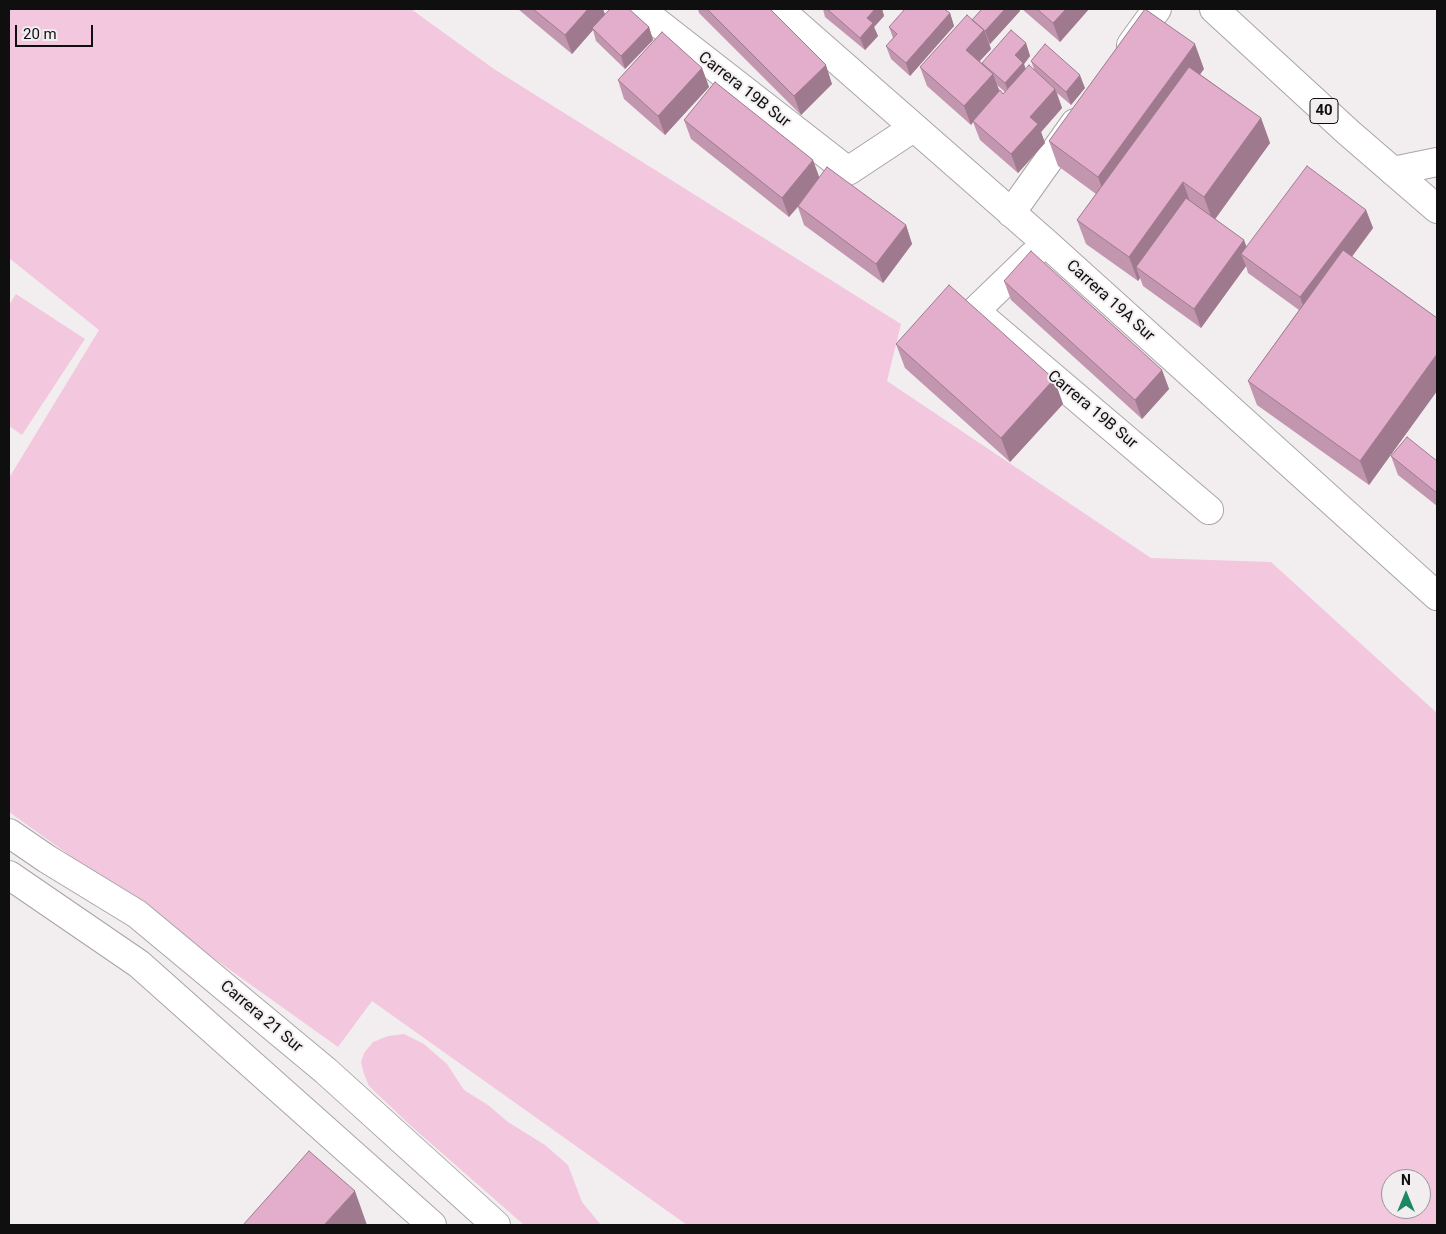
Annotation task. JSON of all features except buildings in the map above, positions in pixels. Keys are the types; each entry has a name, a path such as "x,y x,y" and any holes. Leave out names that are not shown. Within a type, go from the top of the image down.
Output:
{"street":[{"name":"Carrera 19B Sur","path":"640,9 848,171 913,128"},
{"name":"Carrera 19A Sur","path":"779,9 1046,243 1437,596"},
{"path":"1117,64 1157,9"},
{"name":"40","path":"1214,9 1349,133 1437,209"},
{"path":"1011,213 1090,103"},
{"path":"1394,172 1437,162"},
{"name":"Carrera 19B Sur","path":"1046,243 975,311 1209,510"},
{"name":"Carrera 21 Sur","path":"9,833 136,914 326,1071 496,1225"},
{"path":"9,875 139,964 432,1225"}],"shaded area":[{"path":"9,9 411,9 494,69 901,324 887,381 1151,558 1271,562 1437,713 1437,1225 687,1225 372,1001 338,1047 9,812 9,478 99,330 9,258"},
{"path":"16,294 85,339 22,435 9,426 9,305"},
{"path":"404,1034 424,1044 447,1064 464,1090 488,1105 508,1122 545,1145 568,1165 582,1202 601,1225 524,1225 411,1126 369,1086 361,1062 364,1053 373,1042 388,1036"}]}
